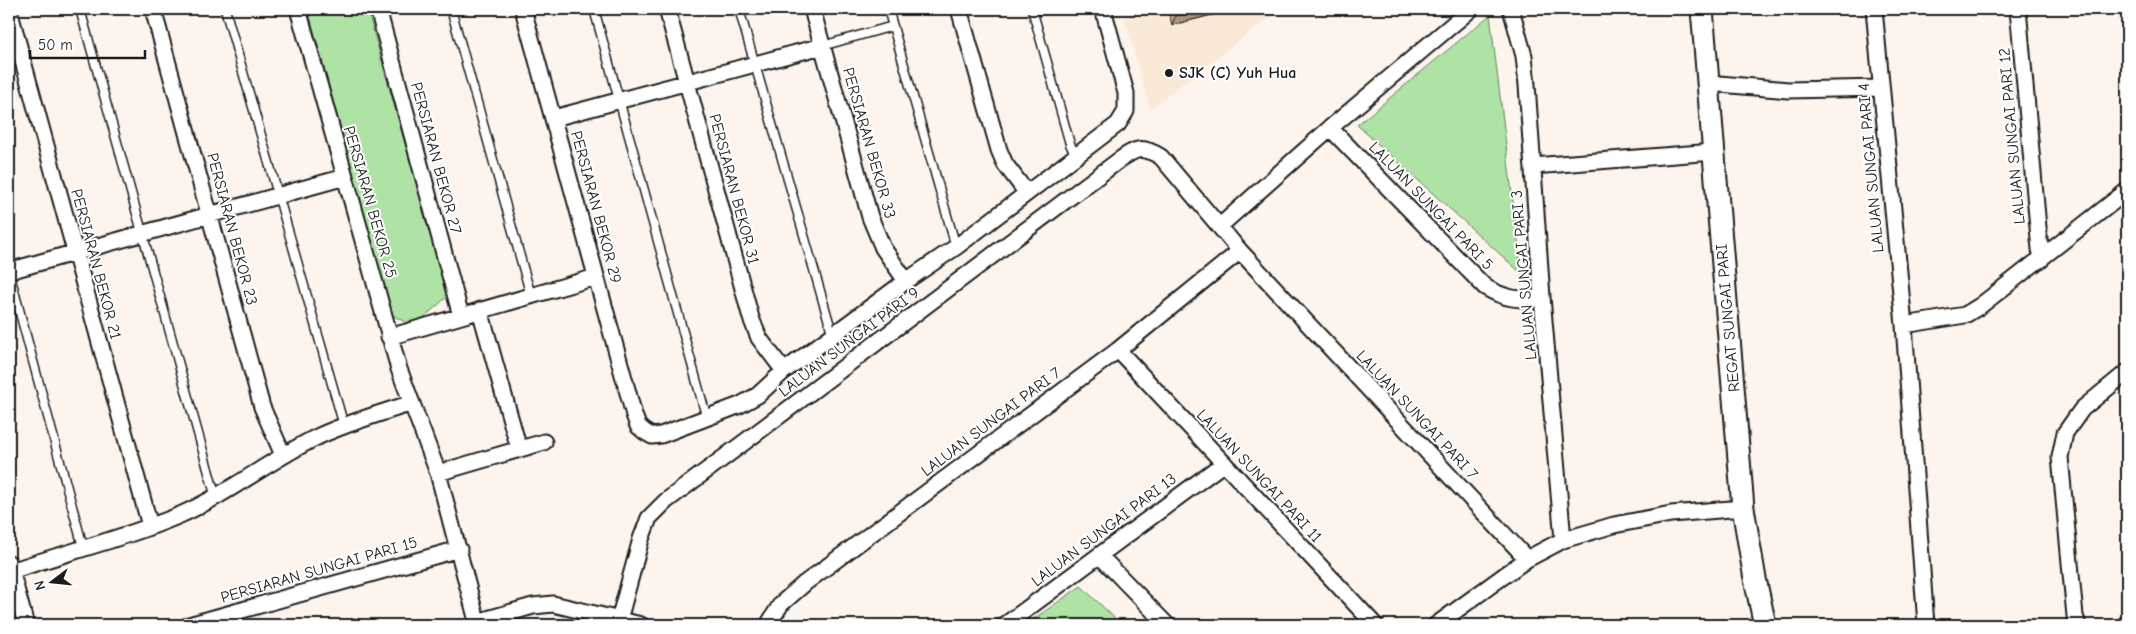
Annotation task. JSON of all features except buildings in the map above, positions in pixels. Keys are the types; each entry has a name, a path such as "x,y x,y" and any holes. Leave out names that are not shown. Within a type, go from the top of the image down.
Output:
{"main road":[{"name":"REGAT SUNGAI PARI","path":"1702,9 1743,508 1765,625"}],"street":[{"name":"PERSIARAN BEKOR 23","path":"153,9 211,215 262,407 284,456"},
{"name":"PERSIARAN BEKOR 25","path":"298,9 389,337 438,473 477,624"},
{"name":"PERSIARAN BEKOR 27","path":"378,9 461,316"},
{"name":"PERSIARAN BEKOR 29","path":"523,9 638,426 652,436 661,435 707,419"},
{"name":"PERSIARAN BEKOR 31","path":"666,9 751,318 759,338 784,371"},
{"name":"PERSIARAN BEKOR 33","path":"812,9 870,218 883,248 906,281"},
{"path":"959,9 999,150 1005,164 1026,192"},
{"path":"707,419 740,406 758,395 784,371 906,281 956,247 1118,124 1126,111 1126,93 1103,9"},
{"path":"1220,226 1330,128 1471,9"},
{"name":"LALUAN SUNGAI PARI 3","path":"1511,9 1524,56 1542,297 1564,540"},
{"name":"LALUAN SUNGAI PARI 4","path":"1874,9 1904,325 1926,625"},
{"name":"LALUAN SUNGAI PARI 12","path":"2018,9 2041,260"},
{"name":"PERSIARAN BEKOR 21","path":"9,10 150,526"},
{"path":"554,118 822,46"},
{"path":"1708,83 1788,90 1881,88"},
{"name":"LALUAN SUNGAI PARI 5","path":"1330,128 1485,287 1499,296 1513,299 1542,297"},
{"name":"LALUAN SUNGAI PARI 9","path":"619,620 641,539 649,518 666,501 1130,152 1140,148 1161,157"},
{"path":"1533,166 1714,152"},
{"name":"LALUAN SUNGAI PARI 7","path":"1161,157 1240,251 1526,558"},
{"path":"9,271 345,177"},
{"path":"1904,325 1965,315 1980,306 2127,191"},
{"name":"LALUAN SUNGAI PARI 7","path":"768,625 781,604 805,583 1118,350 1240,251"},
{"path":"389,337 596,277"},
{"path":"480,310 519,449"},
{"name":"LALUAN SUNGAI PARI 11","path":"1118,350 1375,625"},
{"path":"2078,625 2075,616 2060,457 2065,433 2082,409 2127,372"},
{"path":"26,625 10,567 150,526 216,498 284,456 344,426 412,403"},
{"path":"438,473 544,442"},
{"name":"LALUAN SUNGAI PARI 13","path":"1005,625 1224,463"},
{"path":"1436,625 1526,558 1564,540 1614,525 1671,514 1743,508"},
{"name":"PERSIARAN SUNGAI PARI 15","path":"189,625 459,549"},
{"path":"1100,556 1167,625"},
{"path":"477,624 533,606 553,604 641,625"}],"lane":[{"path":"80,9 216,498"},
{"path":"225,9 344,426"},
{"path":"451,9 531,296"},
{"path":"594,9 707,419"},
{"path":"740,9 833,336"},
{"path":"888,9 956,247"},
{"path":"1032,9 1070,144 1076,156"},
{"path":"822,46 893,26"},
{"path":"9,271 83,547"}],"shaded area":[{"name":"SJK (C) Yuh Hua","path":"1122,9 1281,9 1150,109"}],"green space":[{"path":"308,9 367,9 448,296 423,318 407,323 392,315"},
{"path":"1490,15 1522,274 1357,125"},
{"path":"1081,586 1122,625 1025,625"}],"place":[{"name":"SJK (C) Yuh Hua","path":"1169,73"}]}
